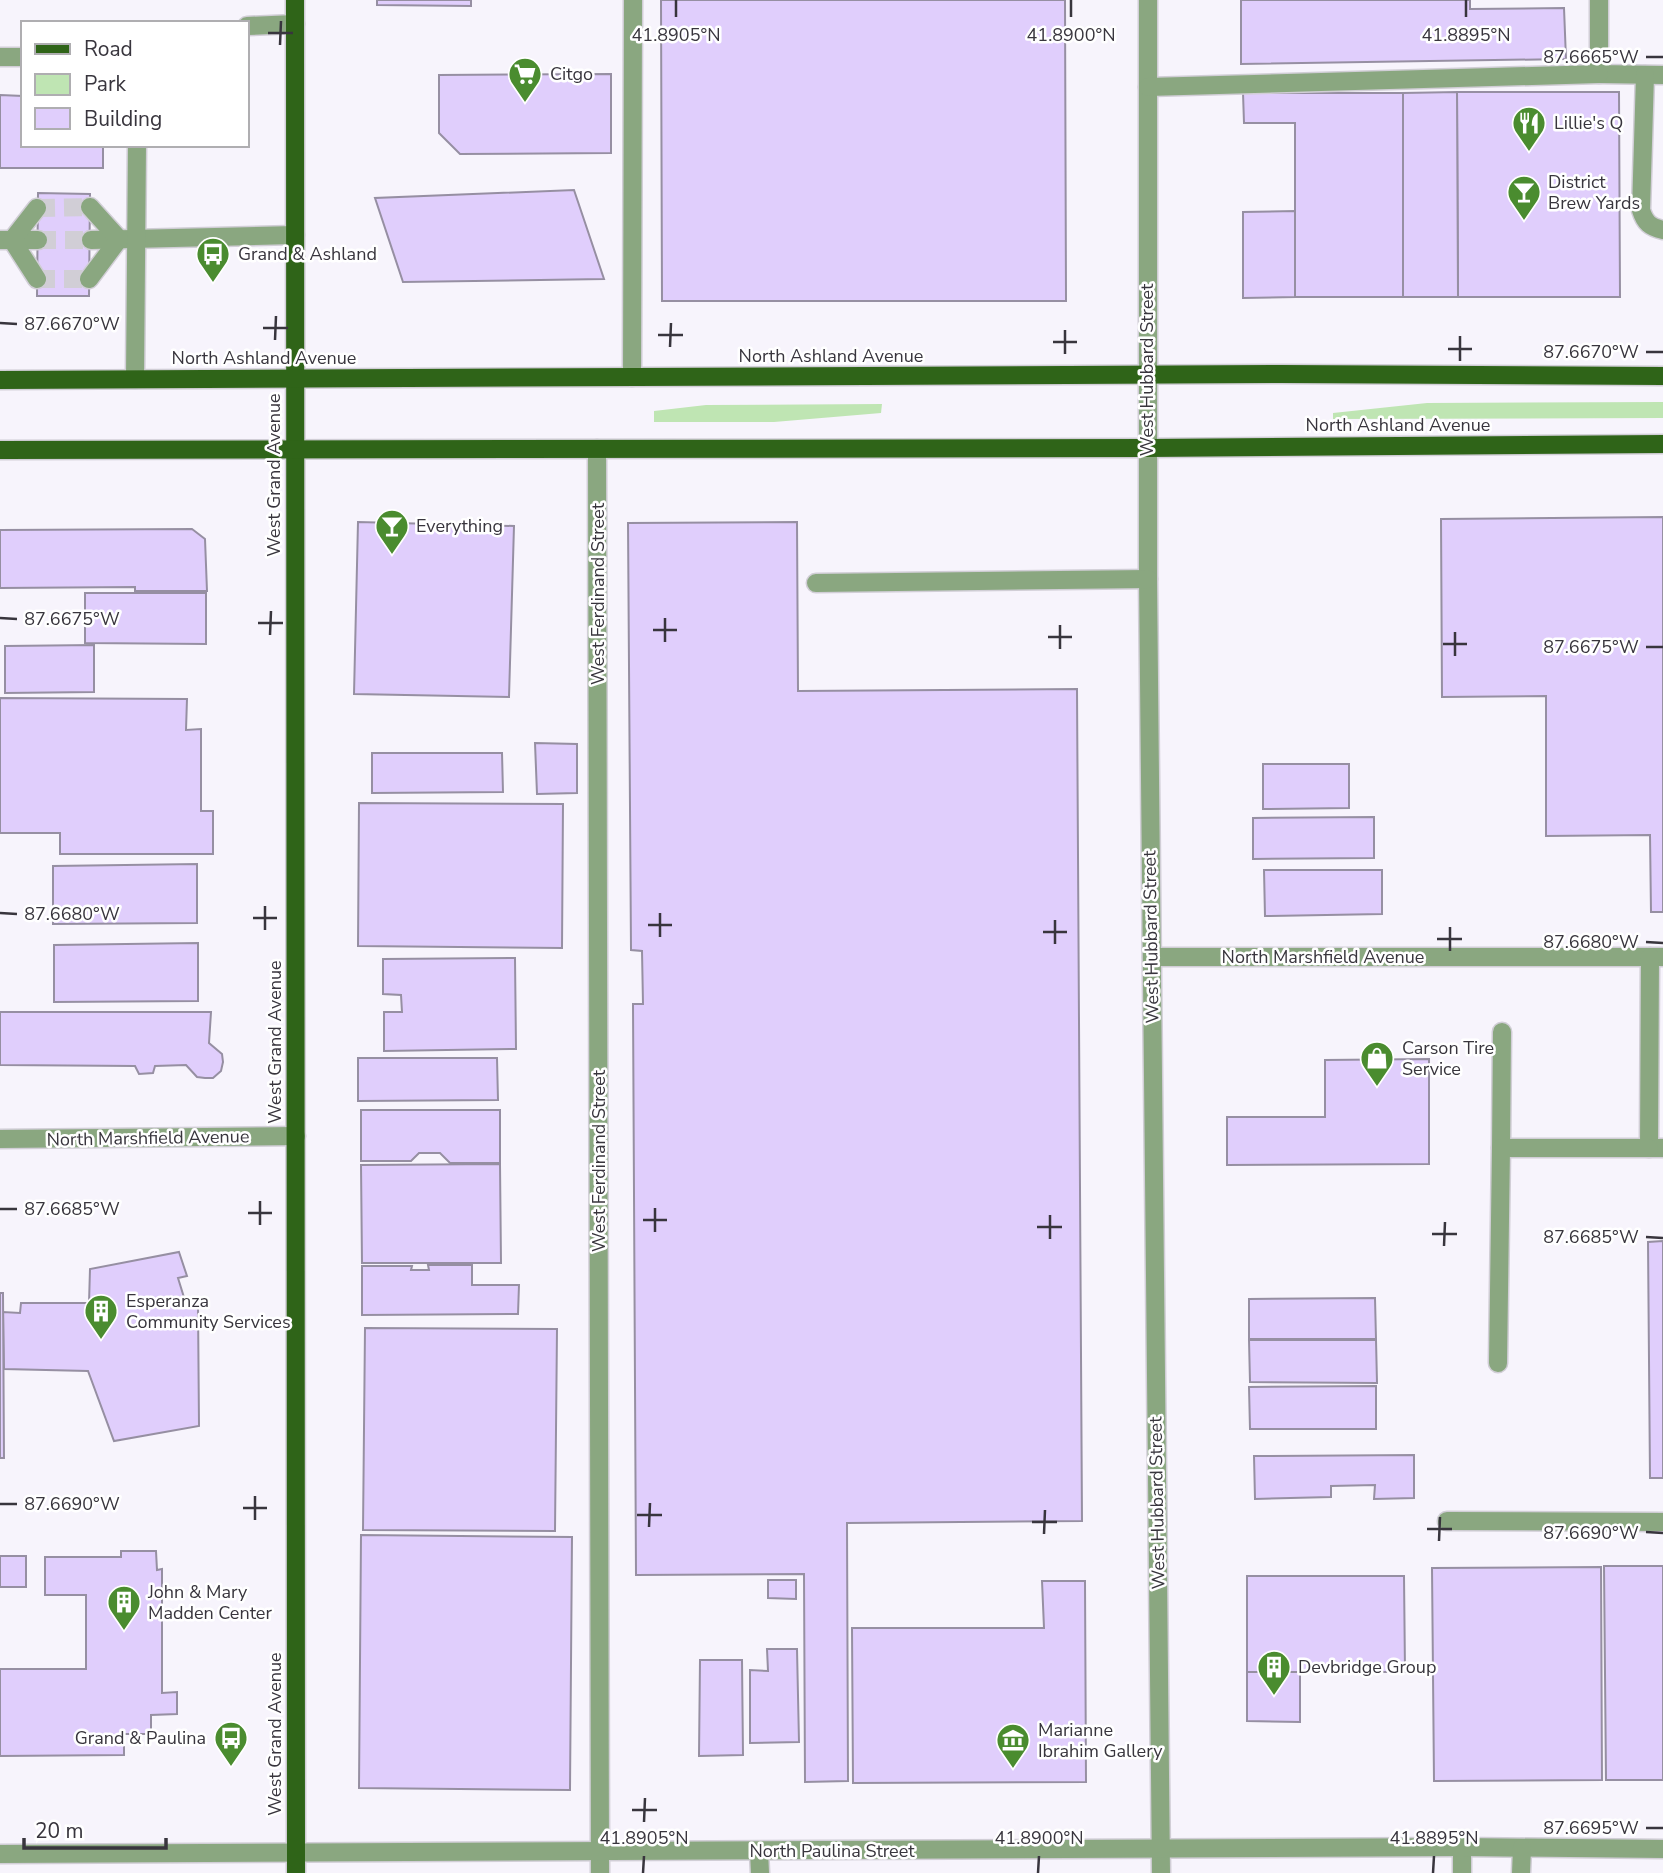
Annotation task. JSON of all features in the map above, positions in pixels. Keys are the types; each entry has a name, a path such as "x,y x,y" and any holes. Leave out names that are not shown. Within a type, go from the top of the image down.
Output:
{"main road":[{"name":"West Grand Avenue","path":"295,0 296,1873"},
{"name":"North Ashland Avenue","path":"0,380 1282,374 1663,376"},
{"name":"North Ashland Avenue","path":"0,450 1147,448 1663,444"}],"street":[{"path":"632,377 633,0"},
{"name":"West Hubbard Street","path":"1148,0 1147,448 1161,1873"},
{"path":"1599,0 1599,74"},
{"path":"248,26 295,24"},
{"path":"0,57 21,57"},
{"path":"1148,86 1599,74 1654,75 1641,210 1644,220 1651,228 1663,230"},
{"path":"135,379 128,239 137,147"},
{"path":"90,207 128,239"},
{"path":"6,240 37,208"},
{"path":"91,240 295,235"},
{"path":"89,279 128,239"},
{"path":"6,240 38,240"},
{"path":"6,240 37,279"},
{"name":"West Ferdinand Street","path":"597,449 600,1873"},
{"path":"816,583 1148,579"},
{"name":"North Marshfield Avenue","path":"1152,957 1657,957"},
{"path":"1501,1148 1656,1148 1657,957"},
{"path":"1498,1363 1502,1032"},
{"name":"North Marshfield Avenue","path":"0,1139 296,1136"},
{"path":"1447,1521 1663,1521"},
{"path":"1461,1847 1462,1873"},
{"name":"North Paulina Street","path":"0,1854 1461,1847 1663,1849"},
{"path":"1521,1873 1522,1848"},
{"path":"759,1851 760,1873"}],"green space":[{"path":"1663,402 1663,418 1333,419 1333,413 1427,403"},
{"path":"882,404 881,413 774,422 654,422 654,411 706,405"}],"building":[{"path":"377,0 471,0 471,6 377,5"},
{"path":"661,0 1065,0 1066,301 662,301"},
{"path":"1241,0 1470,0 1470,9 1564,8 1566,59 1241,64"},
{"name":"Citgo","path":"611,74 611,153 460,154 439,133 439,75"},
{"path":"1457,92 1619,92 1620,297 1458,297"},
{"path":"1457,92 1458,297 1403,297 1403,93"},
{"path":"1243,93 1403,93 1403,297 1295,297 1295,123 1244,123"},
{"path":"0,95 21,96 21,147 103,147 103,168 0,168"},
{"path":"574,190 604,279 403,282 375,198"},
{"path":"38,193 90,194 89,296 37,296"},
{"path":"1295,211 1295,297 1243,298 1243,212"},
{"path":"1663,517 1663,912 1651,912 1650,835 1546,836 1546,696 1442,697 1441,519"},
{"path":"358,522 514,526 509,697 354,694"},
{"path":"797,522 798,691 1077,689 1082,1521 847,1523 848,1781 805,1782 804,1574 636,1575 633,1004 643,1004 642,951 631,950 628,523"},
{"path":"192,529 205,539 207,591 135,591 135,587 0,588 0,530"},
{"path":"85,593 206,593 206,644 85,643"},
{"path":"94,645 94,692 5,693 5,646"},
{"path":"0,698 187,699 186,730 201,729 201,811 213,811 213,854 60,854 60,833 0,833"},
{"path":"535,743 577,744 577,793 537,794"},
{"path":"372,753 502,753 503,792 372,793"},
{"path":"1263,764 1349,764 1349,808 1263,809"},
{"path":"359,803 563,804 562,948 358,946"},
{"path":"1374,817 1374,858 1253,859 1253,818"},
{"path":"197,864 197,923 53,924 53,866"},
{"path":"1264,870 1382,870 1382,914 1265,916"},
{"path":"198,943 198,1001 54,1002 54,945"},
{"path":"515,958 516,1049 384,1051 384,1012 402,1012 401,995 383,994 383,959"},
{"path":"0,1012 211,1012 209,1043 222,1054 221,1071 213,1078 205,1078 197,1077 186,1065 155,1066 153,1073 139,1074 135,1066 0,1065"},
{"path":"358,1058 497,1058 498,1100 358,1101"},
{"name":"Carson Tire Service","path":"1429,1059 1429,1164 1227,1165 1227,1117 1325,1117 1325,1060"},
{"path":"361,1110 500,1110 500,1163 450,1163 440,1153 419,1153 411,1161 361,1161"},
{"path":"500,1164 501,1263 362,1263 361,1165"},
{"path":"1663,1241 1663,1478 1650,1478 1648,1242"},
{"name":"Esperanza Community Services","path":"179,1252 187,1276 178,1278 187,1307 198,1305 199,1426 114,1441 88,1371 4,1369 3,1312 20,1313 21,1303 89,1303 90,1269"},
{"path":"428,1265 472,1265 472,1285 519,1285 518,1314 362,1315 362,1266 412,1266 411,1270 429,1270"},
{"path":"0,1293 3,1293 4,1458 0,1458"},
{"path":"1375,1298 1376,1339 1249,1339 1249,1299"},
{"path":"365,1328 557,1329 555,1531 363,1530"},
{"path":"1249,1340 1376,1340 1377,1383 1250,1382"},
{"path":"1376,1386 1376,1429 1250,1429 1249,1387"},
{"path":"1414,1455 1414,1498 1374,1499 1375,1485 1331,1486 1331,1497 1255,1499 1254,1456"},
{"path":"361,1535 572,1537 570,1790 359,1788"},
{"name":"John & Mary Madden Center","path":"121,1551 156,1551 157,1570 162,1569 162,1693 177,1692 177,1714 151,1715 151,1734 124,1734 124,1755 0,1756 0,1669 86,1669 86,1595 45,1595 45,1557 121,1557"},
{"path":"0,1556 26,1556 26,1587 0,1587"},
{"path":"1604,1566 1663,1566 1663,1780 1606,1780"},
{"path":"1601,1567 1602,1780 1434,1781 1432,1568"},
{"path":"1247,1576 1404,1576 1405,1672 1247,1672"},
{"path":"768,1580 796,1580 796,1599 768,1598"},
{"path":"1042,1581 1085,1581 1086,1782 853,1783 852,1628 1044,1628"},
{"path":"767,1649 797,1649 799,1742 750,1743 750,1670 768,1671"},
{"path":"700,1660 742,1660 743,1755 699,1756"},
{"name":"Devbridge Group","path":"1247,1672 1300,1672 1300,1722 1247,1721"}],"tunnel":[{"path":"37,208 90,207"},
{"path":"38,240 91,240"},
{"path":"37,279 89,279"}],"place":[{"name":"Citgo","path":"525,104"},
{"name":"Lillie's Q","path":"1529,153"},
{"name":"District Brew Yards","path":"1524,222"},
{"name":"Grand & Ashland","path":"213,284"},
{"name":"Everything","path":"392,556"},
{"name":"Carson Tire Service","path":"1377,1088"},
{"name":"Esperanza Community Services","path":"101,1341"},
{"name":"John & Mary Madden Center","path":"124,1632"},
{"name":"Devbridge Group","path":"1274,1697"},
{"name":"Grand & Paulina","path":"231,1768"},
{"name":"Marianne Ibrahim Gallery","path":"1013,1770"}]}
